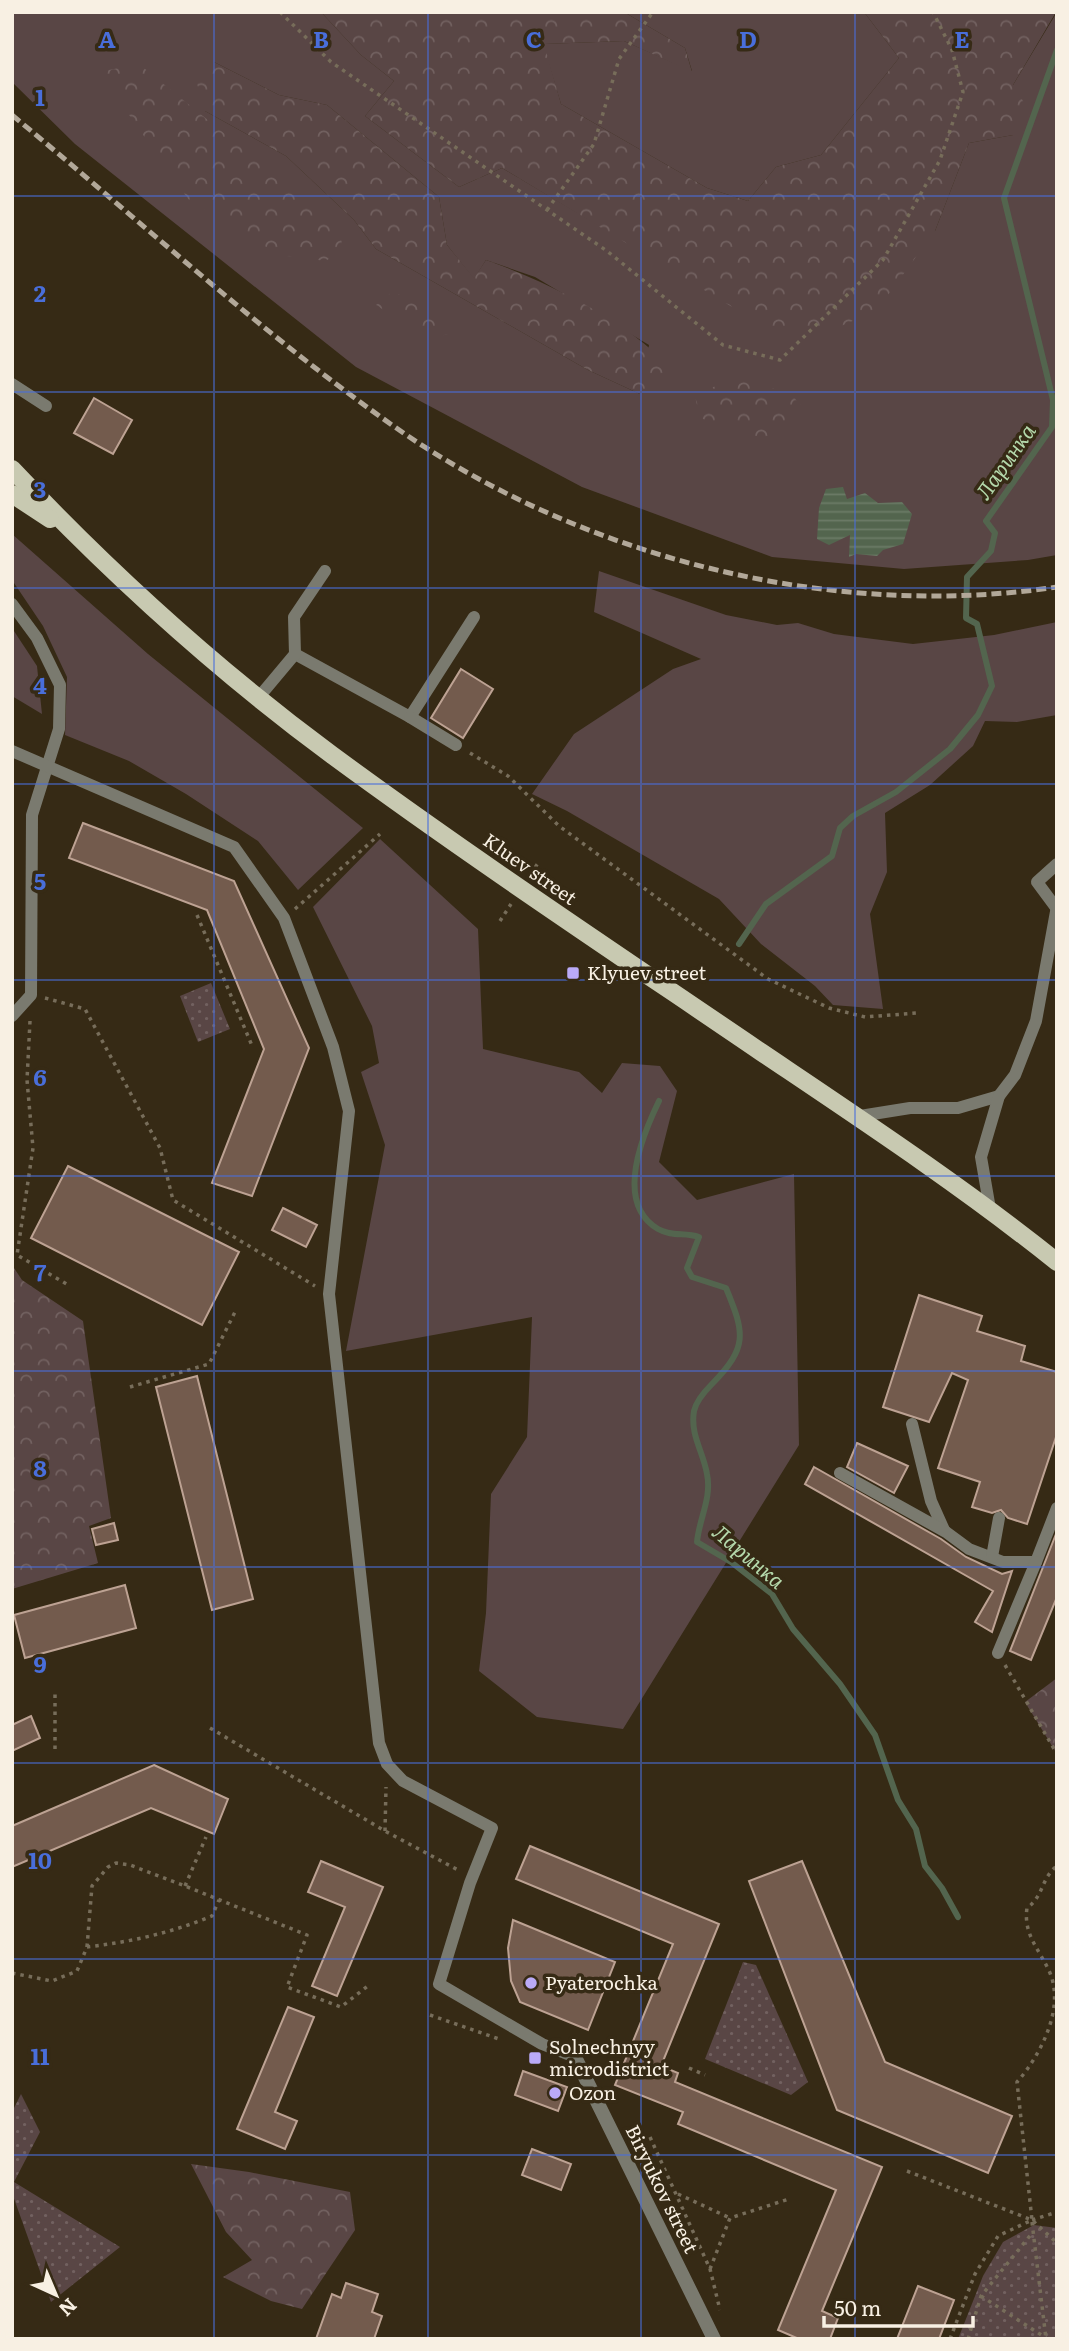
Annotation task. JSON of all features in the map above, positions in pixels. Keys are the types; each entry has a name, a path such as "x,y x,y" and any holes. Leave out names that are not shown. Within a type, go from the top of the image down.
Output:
{"main road":[{"name":"Kluev street","path":"12,469 77,538 259,697 330,754 520,888 860,1116 990,1209 1057,1262"},
{"path":"12,494 77,538"}],"street":[{"name":"Biryukov street","path":"575,2057 714,2339"}],"lane":[{"path":"12,384 46,407"},
{"path":"259,697 295,654 294,617 325,571"},
{"path":"12,604 37,638 61,685 59,729 32,815 31,995 12,1016"},
{"path":"410,717 474,617"},
{"path":"295,654 456,744"},
{"path":"12,751 234,848 284,919 333,1048 349,1111 328,1294 379,1743 387,1764 403,1781 492,1828 472,1877 439,1984 542,2044 575,2057"},
{"path":"990,1209 981,1157 999,1096 1015,1076 1036,1021 1056,907 1038,882 1057,864"},
{"path":"860,1116 910,1108 958,1108 999,1096"},
{"path":"912,1424 931,1501 946,1532"},
{"path":"841,1473 946,1532 970,1549 1003,1562 1036,1562"},
{"path":"998,1653 1057,1508"},
{"path":"992,1558 999,1518"}],"path":[{"path":"280,12 331,62 607,251 723,345 780,360 883,260 940,160 963,92 952,50 933,12"},
{"path":"547,210 594,144 619,58 653,12"},
{"path":"456,744 508,776 559,826 768,979 829,1009 865,1017 917,1013"},
{"path":"284,919 380,834"},
{"path":"197,915 253,1048"},
{"path":"70,1286 17,1255 33,1149 27,1080 31,995 85,1009 160,1148 173,1200 328,1294"},
{"path":"130,1387 209,1364 235,1312"},
{"path":"998,1653 1057,1754"},
{"path":"55,1691 55,1749"},
{"path":"210,1728 385,1831 472,1877"},
{"path":"385,1831 387,1764"},
{"path":"185,1886 206,1837"},
{"path":"12,1973 52,1981 77,1971 87,1948 92,1886 108,1867 116,1863 130,1865 185,1886 307,1936 287,1987 341,2007 369,1985"},
{"path":"1046,2339 1017,2082 1035,2060 1040,2043 1052,2022 1054,2001 1050,1975 1033,1945 1025,1921 1027,1908 1039,1900 1047,1874 1057,1866"},
{"path":"87,1948 127,1943 185,1927 212,1916 219,1900"},
{"path":"430,2015 502,2040"},
{"path":"690,2068 705,2075"},
{"path":"650,2137 709,2269 722,2316"},
{"path":"907,2171 1032,2220 1057,2243"},
{"path":"676,2194 730,2218 789,2199"},
{"path":"950,2339 975,2274 998,2236 1057,2212"},
{"path":"709,2269 730,2218"},
{"path":"968,2339 981,2295 1033,2232"},
{"path":"981,2295 1046,2339"}],"green space":[{"path":"12,12 321,12 361,55 394,81 365,116 459,187 502,168 635,247 935,231 969,143 1013,135 1013,85 1057,12 1057,555 1028,560 904,569 772,557 582,487 356,367 75,144 12,82","holes":["214,62 279,95 327,105 439,197 447,245 474,279 486,260 535,277 649,345 640,394 588,370 376,249 354,220 286,156 205,111"]},
{"path":"321,12 624,12 685,48 692,72 624,41 544,44 561,104 707,188 748,201 776,167 821,155 899,58 864,12 1056,12 1013,85 1032,115 1013,135 969,143 935,231 877,310 830,331 772,331 502,168 459,187 365,116 394,81 361,55"},
{"path":"624,12 864,12 899,58 821,155 776,167 748,201 707,188 561,104 543,44 624,41 692,71 685,48"},
{"path":"214,62 279,95 327,105 439,197 447,245 474,278 486,260 532,278 607,317 667,365 658,383 640,394 588,370 376,249 354,220 286,156 205,111 191,63"},
{"path":"139,64 338,226 343,248 326,261 279,255 188,199 99,72"},
{"path":"392,292 429,305 448,317 451,334 426,338 376,305"},
{"path":"740,380 790,393 805,410 774,442 700,418 694,392"},
{"path":"12,534 148,654 363,828 298,890 258,841 129,761 65,735 67,677 43,626 12,580"},
{"path":"599,571 726,615 777,625 798,623 834,634 913,644 994,635 1057,622 1057,715 1017,722 985,721 973,746 930,785 885,813 887,872 870,914 883,1009 833,1005 815,986 761,944 719,899 567,811 532,794 574,734 673,669 701,659 594,612"},
{"path":"12,628 37,666 42,714 12,696"},
{"path":"380,839 478,929 483,1049 579,1072 602,1093 622,1063 660,1066 677,1091 659,1162 697,1200 794,1174 799,1445 623,1729 537,1717 479,1671 486,1613 491,1494 527,1437 532,1317 346,1351 385,1145 361,1072 379,1063 372,1026 313,907"},
{"path":"211,983 230,1029 198,1042 180,996"},
{"path":"12,1265 22,1280 83,1321 111,1518 89,1526 98,1563 12,1589"},
{"path":"1057,1678 1057,1754 1025,1702"},
{"path":"743,1962 756,1965 808,2082 791,2095 705,2059"},
{"path":"21,2094 40,2132 14,2182 120,2247 51,2302 12,2193 12,2112"},
{"path":"191,2164 249,2172 350,2192 355,2230 302,2309 271,2301 223,2277 252,2260 226,2232"},
{"path":"1034,2225 1057,2228 1057,2339 958,2339 983,2276 1003,2242"}],"shaded area":[{"path":"843,487 847,499 865,493 878,503 902,502 912,514 903,544 883,550 877,556 856,554 849,557 850,535 829,545 817,539 819,508 826,489"}],"building":[{"path":"94,398 132,420 113,454 74,433"},
{"path":"461,669 493,689 463,738 431,718"},
{"path":"83,823 234,881 309,1048 252,1196 212,1183 264,1049 207,910 69,858"},
{"path":"68,1166 239,1252 202,1325 31,1238"},
{"path":"283,1208 317,1225 306,1247 272,1230"},
{"path":"919,1295 982,1316 977,1331 1025,1346 1021,1361 1057,1372 1057,1434 1027,1524 1008,1518 1001,1510 992,1513 972,1507 980,1482 938,1468 968,1380 952,1373 929,1422 883,1407"},
{"path":"197,1376 253,1599 212,1610 156,1387"},
{"path":"857,1443 908,1466 894,1493 847,1467"},
{"path":"814,1467 941,1539 966,1557 1002,1574 1012,1571 992,1632 975,1622 993,1591 805,1484"},
{"path":"114,1523 118,1540 96,1545 92,1529"},
{"path":"1056,1534 1057,1597 1031,1660 1010,1651"},
{"path":"125,1585 136,1628 25,1658 14,1615"},
{"path":"31,1716 40,1738 12,1751 12,1725"},
{"path":"154,1765 228,1799 214,1834 151,1808 12,1867 12,1826"},
{"path":"530,1846 719,1924 661,2066 678,2073 675,2082 882,2167 822,2311 838,2318 830,2339 799,2339 778,2330 836,2190 678,2124 683,2112 615,2085 673,1944 516,1879"},
{"path":"321,1861 383,1887 337,1996 312,1986 345,1907 308,1892"},
{"path":"802,1861 885,2062 1012,2116 988,2173 837,2110 749,1881"},
{"path":"513,1920 615,1962 588,2030 520,2002 511,1981 508,1948"},
{"path":"288,2007 314,2017 275,2112 297,2121 285,2149 237,2129"},
{"path":"523,2071 567,2087 558,2111 515,2095"},
{"path":"532,2149 571,2164 561,2190 522,2175"},
{"path":"346,2283 378,2294 372,2312 382,2316 374,2339 316,2339 332,2294 341,2298"},
{"path":"918,2286 954,2300 939,2339 897,2339"}],"waterway":[{"name":"Ларинка","path":"739,944 766,904 832,856 840,828 853,816 896,792 950,749 978,715 992,686 977,624 966,618 967,577 991,551 995,533 986,521 1052,427 1053,400 1004,198 1057,50"},
{"name":"Ларинка","path":"659,1101 645,1132 636,1168 634,1186 637,1203 645,1217 658,1229 699,1237 687,1268 692,1277 726,1288 737,1317 740,1339 732,1360 701,1397 694,1411 694,1428 708,1483 707,1500 697,1542 731,1562 772,1594 793,1629 840,1684 875,1735 898,1800 916,1829 925,1866 942,1888 958,1917"}],"railway":[{"path":"12,115 294,352 343,389 392,425 465,471 543,511 625,543 710,568 796,585 884,595 971,595 1057,587"}],"place":[{"name":"Klyuev street","path":"573,973"},
{"name":"Pyaterochka","path":"531,1983"},
{"name":"Solnechnyy microdistrict","path":"535,2058"},
{"name":"Ozon","path":"555,2093"}]}
